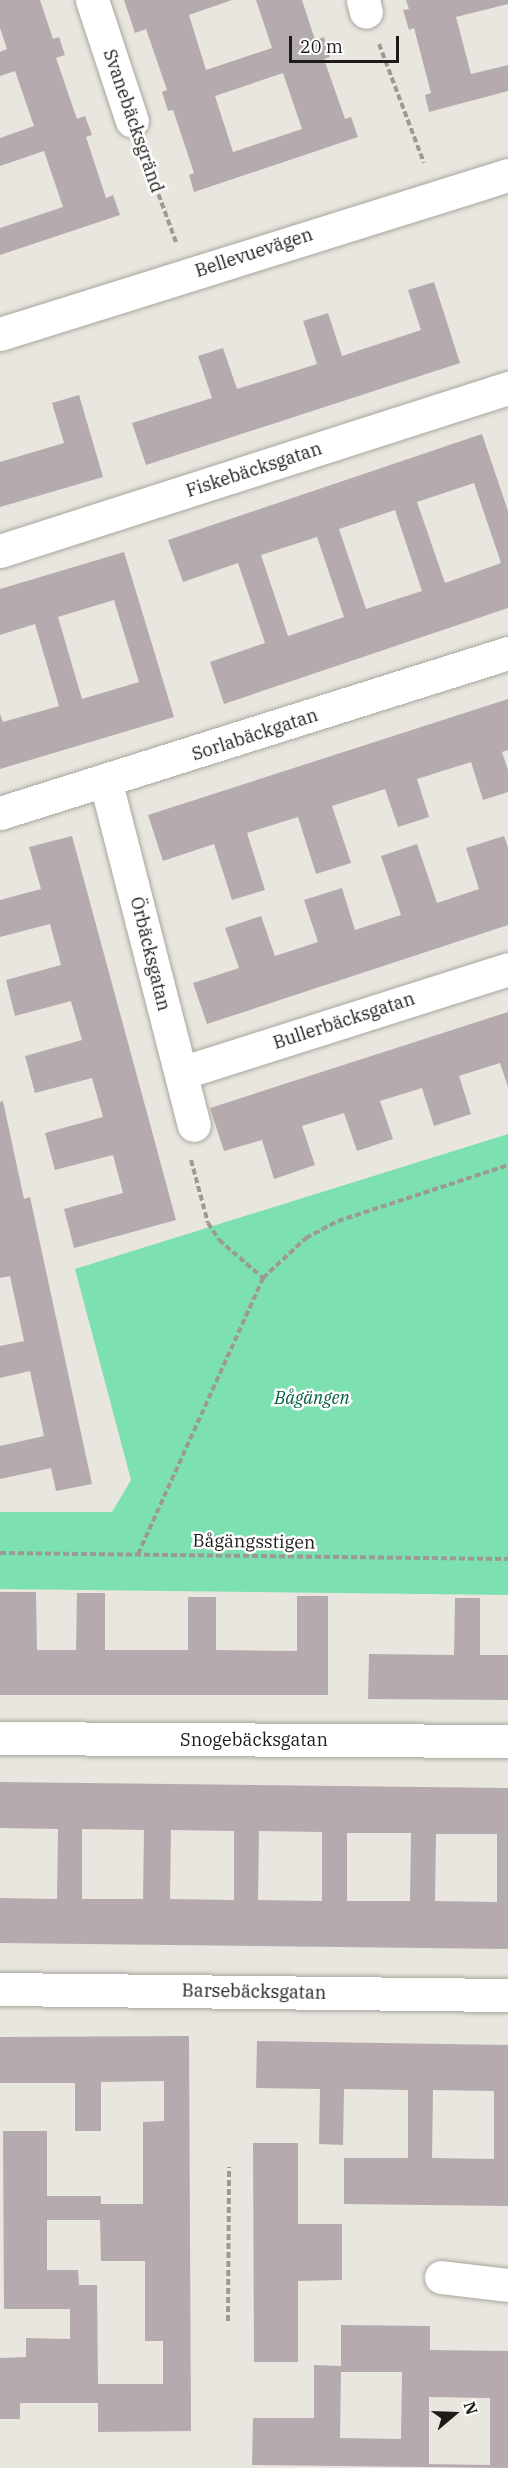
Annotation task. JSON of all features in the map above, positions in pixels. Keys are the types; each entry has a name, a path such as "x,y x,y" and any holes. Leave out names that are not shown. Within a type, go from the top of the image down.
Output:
{"street":[{"name":"Svanebäcksgränd","path":"92,0 132,121"},
{"name":"Bellevuevägen","path":"0,334 508,175"},
{"name":"Fiskebäcksgatan","path":"0,550 508,388"},
{"name":"Sorlabäckgatan","path":"0,813 106,783 508,653"},
{"name":"Örbäcksgatan","path":"106,783 194,1125"},
{"name":"Bullerbäcksgatan","path":"181,1073 508,969"},
{"name":"Snogebäcksgatan","path":"0,1738 508,1741"},
{"name":"Barsebäcksgatan","path":"0,1989 508,1995"},
{"path":"441,2277 508,2285"}],"path":[{"path":"365,6 424,163"},
{"name":"Svanebäcksgränd","path":"132,121 176,242"},
{"path":"194,1125 190,1156 208,1222 236,1257 263,1278"},
{"path":"138,1554 263,1278 306,1238 338,1221 508,1166"},
{"name":"Bågängsstigen","path":"0,1553 508,1559"},
{"path":"228,2321 229,2167"}],"green space":[{"name":"Bågängen","path":"508,1134 508,1595 0,1589 0,1512 112,1512 131,1480 75,1269"}],"building":[{"path":"0,0 40,0 53,39 59,37 65,55 56,58 77,119 85,116 92,135 86,137 106,198 113,195 120,215 0,255 0,228 63,207 44,151 0,166 0,138 34,126 15,71 0,76 0,52 7,49 0,28"},
{"path":"124,0 232,0 189,15 206,70 272,48 256,0 302,0 315,40 324,37 330,57 324,59 345,119 351,117 358,137 194,192 189,175 194,173 173,110 168,111 162,92 167,90 146,29 135,33","holes":["283,73 302,129 233,152 215,96"]},
{"path":"406,0 508,0 508,4 456,17 471,74 508,65 508,91 429,112 425,95 431,93 414,28 409,30 403,10 409,9"},
{"path":"434,282 460,363 146,465 132,423 212,398 198,356 223,348 237,389 317,364 303,321 328,313 342,356 421,330 408,290"},
{"path":"79,395 103,477 0,507 0,462 64,443 52,403"},
{"path":"482,434 508,511 508,608 224,704 210,662 265,643 238,563 183,582 168,540","holes":["474,483 501,563 445,583 417,502","395,510 422,591 366,609 339,529","317,537 344,617 288,636 261,555"]},
{"path":"124,552 174,717 0,769 0,714 3,722 59,706 35,624 0,635 0,589","holes":["114,600 139,682 82,699 58,617"]},
{"path":"508,699 508,750 502,752 508,770 508,792 483,800 471,762 417,779 429,817 398,827 385,789 332,806 351,863 316,874 298,817 247,833 265,890 232,900 214,844 163,861 148,815"},
{"path":"72,836 176,1220 74,1248 64,1209 123,1193 113,1155 55,1170 45,1133 103,1117 92,1078 35,1093 25,1056 82,1040 71,1001 15,1016 6,980 61,965 50,924 0,937 0,900 41,889 29,847"},
{"path":"504,836 508,847 508,925 207,1024 193,983 239,968 225,928 261,916 275,956 318,942 304,900 342,888 355,930 401,915 381,856 417,844 437,903 479,889 466,848"},
{"path":"508,1012 508,1087 500,1063 459,1076 471,1114 434,1126 422,1088 380,1101 393,1139 357,1151 344,1113 302,1126 315,1165 274,1179 262,1140 224,1151 210,1108"},
{"path":"3,1101 24,1199 30,1197 92,1484 56,1491 51,1468 0,1479 0,1446 44,1436 30,1371 0,1378 0,1346 24,1341 10,1276 0,1278 0,1102"},
{"path":"0,1592 36,1592 37,1650 76,1650 77,1593 105,1593 105,1650 188,1650 188,1597 216,1597 216,1650 297,1651 297,1596 328,1596 328,1695 0,1695"},
{"path":"455,1598 480,1598 480,1655 508,1655 508,1700 368,1699 369,1654 454,1655"},
{"path":"0,1782 508,1788 508,1949 0,1943 0,1898 57,1899 58,1829 0,1828","holes":["82,1829 144,1830 143,1899 82,1899","171,1830 234,1831 234,1900 170,1899","259,1831 322,1832 322,1901 258,1900","347,1833 411,1833 410,1901 347,1901","436,1834 497,1834 497,1902 435,1901"]},
{"path":"189,2036 191,2431 98,2432 98,2403 20,2403 20,2419 0,2419 0,2358 26,2357 26,2338 70,2339 70,2309 4,2309 3,2131 47,2131 47,2196 101,2196 101,2204 143,2204 143,2122 164,2121 164,2081 101,2082 101,2131 75,2131 75,2083 0,2083 0,2037","holes":["47,2220 100,2220 101,2261 145,2261 145,2341 163,2341 163,2384 98,2384 97,2285 79,2285 78,2270 47,2270"]},
{"path":"257,2041 508,2045 508,2206 344,2204 344,2158 408,2158 408,2090 344,2089 343,2145 319,2144 320,2089 256,2088","holes":["433,2090 494,2091 494,2159 432,2158"]},
{"path":"253,2143 298,2143 298,2224 342,2224 342,2280 298,2281 298,2362 254,2362"},
{"path":"341,2325 430,2326 430,2350 508,2351 508,2468 252,2465 253,2418 314,2418 314,2365 341,2366","holes":["341,2372 402,2372 401,2439 340,2438","429,2397 490,2398 490,2465 429,2464"]}]}
